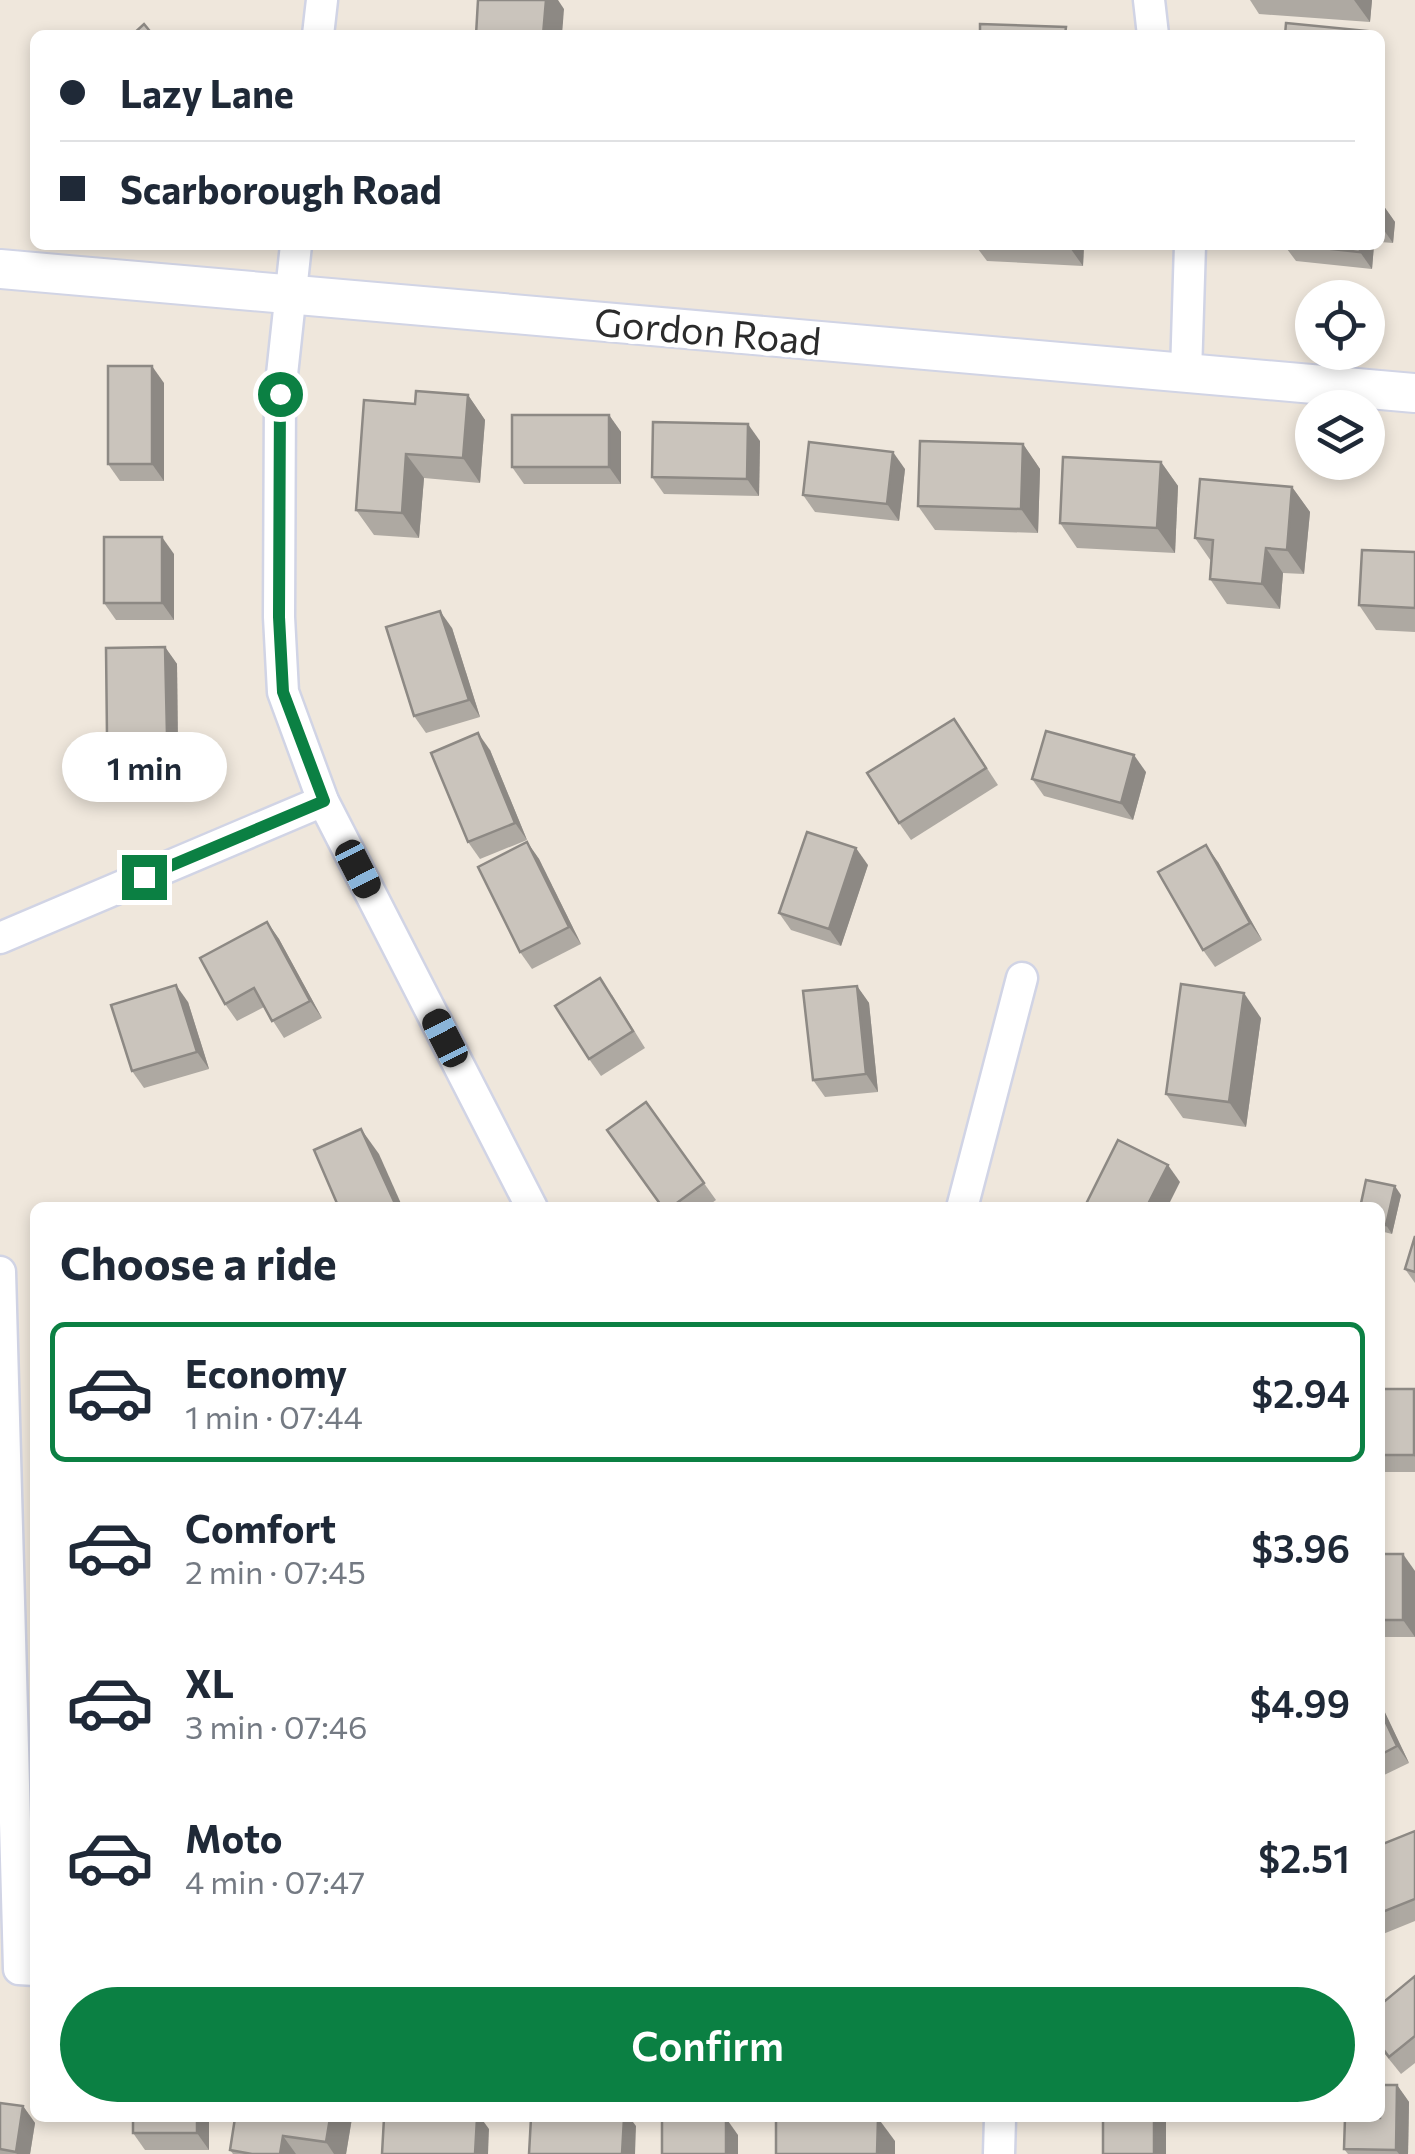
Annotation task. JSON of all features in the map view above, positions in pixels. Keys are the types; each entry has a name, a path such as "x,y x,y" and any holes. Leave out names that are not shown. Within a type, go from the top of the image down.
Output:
{"street":[{"path":"319,30 322,0"},
{"path":"1149,0 1152,30"},
{"path":"295,250 280,394 279,617 283,692 324,801 529,1202"},
{"path":"1186,373 1190,250"},
{"name":"Gordon Road","path":"0,269 1415,393"},
{"path":"0,938 324,801"},
{"path":"964,1202 1022,978"},
{"path":"0,1272 27,1970"},
{"path":"999,2154 1000,2122"}],"building":[{"path":"478,0 546,0 543,30 476,30"},
{"path":"1286,23 1358,30 1285,30"},
{"path":"980,24 1066,27 1066,30 980,30"},
{"path":"108,366 152,366 152,464 108,464"},
{"path":"416,391 468,395 463,458 406,454 402,513 356,510 364,400 415,404"},
{"path":"512,415 609,415 609,467 512,467"},
{"path":"653,422 748,424 747,479 652,477"},
{"path":"920,441 1023,444 1021,509 918,506"},
{"path":"809,442 893,452 887,504 803,495"},
{"path":"1063,457 1161,462 1157,528 1060,523"},
{"path":"1200,479 1292,487 1287,550 1266,548 1262,584 1210,579 1213,540 1195,538"},
{"path":"104,537 162,537 162,603 104,603"},
{"path":"1362,550 1415,552 1415,608 1359,605"},
{"path":"440,611 469,700 414,716 386,627"},
{"path":"165,647 167,735 107,736 106,648"},
{"path":"954,719 986,768 899,823 867,773"},
{"path":"1046,731 1134,755 1121,803 1032,779"},
{"path":"478,733 515,823 468,842 431,753"},
{"path":"807,832 856,848 829,929 779,913"},
{"path":"527,842 569,927 520,952 478,867"},
{"path":"1206,845 1250,923 1203,950 1158,872"},
{"path":"267,922 310,1001 272,1021 254,988 225,1004 200,958"},
{"path":"600,978 633,1031 589,1059 555,1006"},
{"path":"1181,984 1244,993 1229,1102 1166,1094"},
{"path":"176,985 197,1052 132,1071 111,1005"},
{"path":"857,986 866,1074 813,1080 803,991"},
{"path":"646,1102 704,1183 678,1202 659,1202 607,1130"},
{"path":"361,1129 394,1202 336,1202 314,1150"},
{"path":"1118,1140 1168,1165 1149,1202 1087,1202"},
{"path":"1366,1180 1395,1186 1386,1225 1385,1202 1361,1202"},
{"path":"1415,1236 1415,1272 1405,1269"},
{"path":"1385,1389 1414,1389 1414,1455 1385,1455"},
{"path":"1385,1554 1403,1554 1403,1620 1385,1620"},
{"path":"1385,1721 1397,1746 1385,1752"},
{"path":"1415,1831 1415,1899 1385,1911 1385,1843"},
{"path":"1415,1976 1415,2036 1389,2057 1385,2052 1385,2001"},
{"path":"1385,2085 1397,2085 1396,2150 1344,2149 1345,2122 1385,2122"},
{"path":"0,2103 23,2106 16,2152 0,2149"},
{"path":"133,2122 197,2122 197,2133 133,2133"},
{"path":"234,2122 329,2122 326,2142 283,2136 280,2154 230,2150"},
{"path":"384,2122 477,2122 475,2154 382,2154"},
{"path":"531,2122 624,2122 622,2154 529,2154"},
{"path":"662,2122 726,2122 726,2154 662,2154"},
{"path":"776,2122 878,2122 877,2154 776,2154"},
{"path":"1103,2122 1154,2122 1154,2154 1103,2154"}],"route":[{"path":"144,877 324,801 283,692 279,617 280,394"}]}
